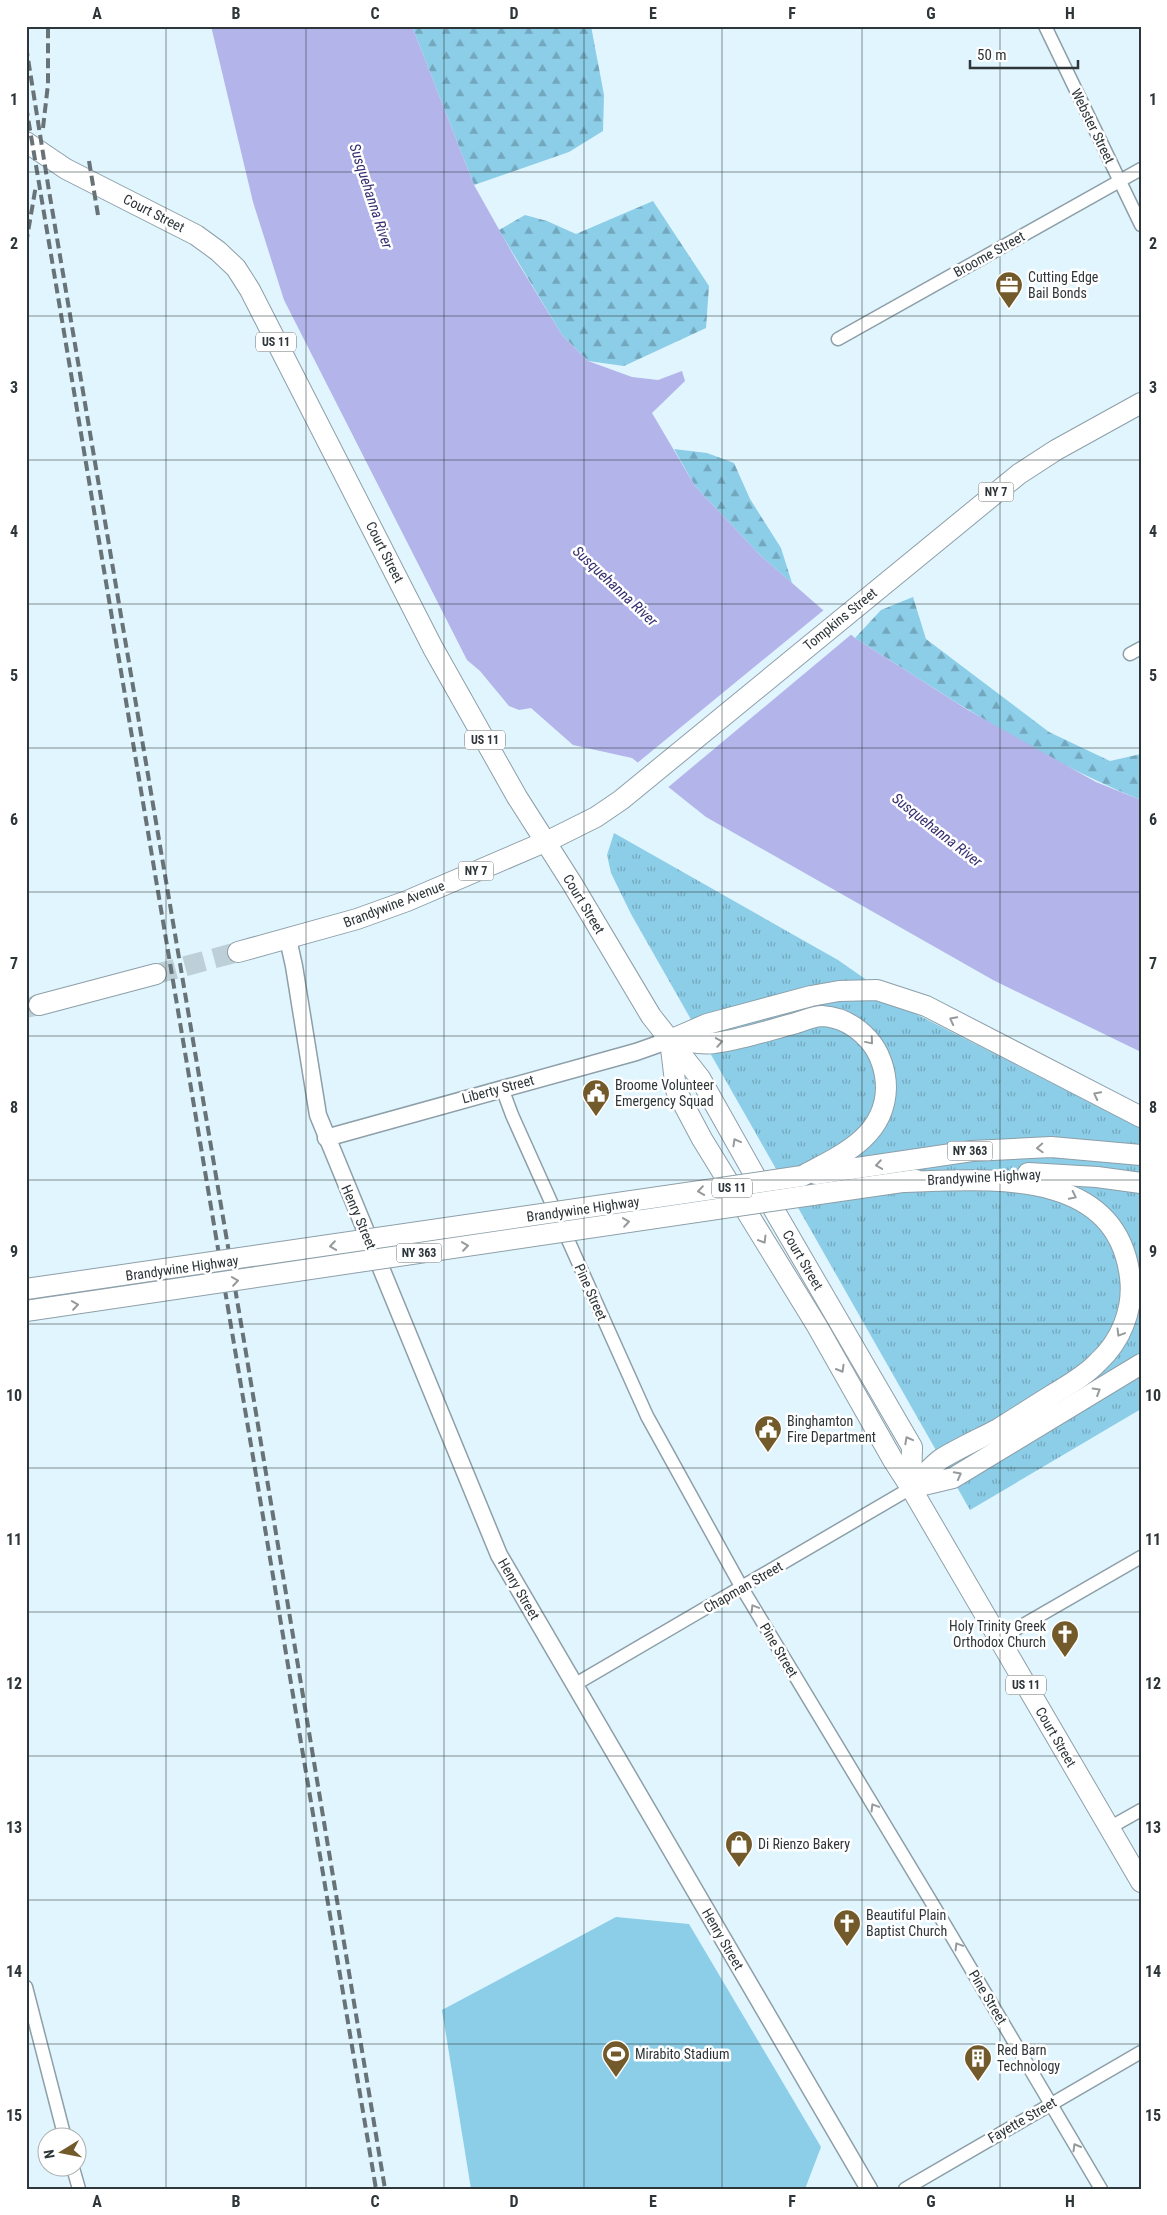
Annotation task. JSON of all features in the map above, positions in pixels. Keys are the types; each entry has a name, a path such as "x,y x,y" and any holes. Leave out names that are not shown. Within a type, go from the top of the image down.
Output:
{"main road":[{"name":"Court Street","path":"26,142 58,164 196,235 218,251 236,268 250,290 323,430 434,648 517,797 573,884 651,1016 700,1078 912,1447 911,1488"},
{"name":"Tompkins Street","path":"545,842 596,817 621,800 1019,474 1056,450 1141,403"},
{"name":"Brandywine Avenue","path":"238,952 370,915 545,842"},
{"path":"39,1005 156,974"},
{"path":"670,1040 707,1024 811,996 839,991 877,990 926,1006 1141,1117"},
{"path":"670,1040 713,1043 820,1016 840,1019 853,1025 866,1036 880,1056 886,1086 883,1109 878,1120 870,1132 854,1148 802,1176"},
{"name":"Court Street","path":"670,1040 676,1090 817,1326 893,1460 1000,1639 1141,1882"},
{"name":"Brandywine Highway","path":"26,1289 972,1150 1051,1147 1141,1155"},
{"name":"Brandywine Highway","path":"26,1310 812,1194 963,1175 1026,1173 1097,1177 1141,1183"},
{"path":"903,1182 1007,1182 1051,1188 1072,1195 1096,1211 1115,1233 1125,1254 1131,1286 1125,1325 1109,1351 1098,1363 1080,1378 998,1428 940,1460 911,1488"},
{"path":"911,1488 953,1478 1141,1364"}],"street":[{"name":"Webster Street","path":"1045,26 1141,225"},
{"name":"Broome Street","path":"838,339 1141,169"},
{"name":"Henry Street","path":"288,939 294,966 315,1104 326,1138 499,1554 869,2189"},
{"name":"Liberty Street","path":"326,1138 636,1052 670,1040"},
{"name":"Pine Street","path":"502,1088 512,1116 647,1416 742,1588 1101,2189"},
{"name":"Chapman Street","path":"574,1685 911,1488"},
{"path":"1000,1639 1141,1557"},
{"path":"1109,1828 1141,1810"},
{"path":"26,1987 62,2128"},
{"name":"Fayette Street","path":"905,2189 1141,2052"}],"green space":[{"path":"412,26 591,26 604,95 603,131 569,152 474,185"},
{"path":"653,201 709,286 706,328 624,366 588,361 562,335 499,230 525,215 547,221 576,234"},
{"path":"674,449 707,453 734,463 750,499 781,548 792,583 759,554 695,486"},
{"path":"913,597 926,639 1049,732 1110,761 1141,754 1141,800 1066,766 1030,746 959,704 855,638 881,610"},
{"path":"614,833 838,960 914,1013 1141,1128 1141,1409 970,1510 631,914 611,873 607,855"},
{"name":"Mirabito Stadium","path":"616,1917 689,1924 821,2147 805,2189 471,2189 442,2010"}],"water":[{"name":"Susquehanna River","path":"211,26 412,26 474,185 515,258 562,335 588,361 632,377 658,380 682,371 685,381 652,413 695,486 759,554 855,638 968,710 1096,782 1141,800 1141,1052 993,980 706,817 632,758 573,745 531,708 519,710 509,706 480,671 467,660 284,300 253,202"}],"pier":[{"path":"825,609 853,633 666,789 636,764"}],"tunnel":[{"path":"156,974 238,952"},
{"path":"26,1008 39,1005"}],"railway":[{"path":"43,128 48,84 48,26"},
{"path":"26,46 385,2189"},
{"path":"26,106 376,2189"},
{"path":"89,161 98,215"},
{"path":"26,244 36,185"}],"place":[{"name":"Cutting Edge Bail Bonds","path":"1009,309"},
{"name":"Broome Volunteer Emergency Squad","path":"596,1117"},
{"name":"Binghamton Fire Department","path":"768,1453"},
{"name":"Holy Trinity Greek Orthodox Church","path":"1065,1658"},
{"name":"Di Rienzo Bakery","path":"739,1868"},
{"name":"Beautiful Plain Baptist Church","path":"847,1947"},
{"name":"Mirabito Stadium","path":"616,2078"},
{"name":"Red Barn Technology","path":"978,2082"}]}
